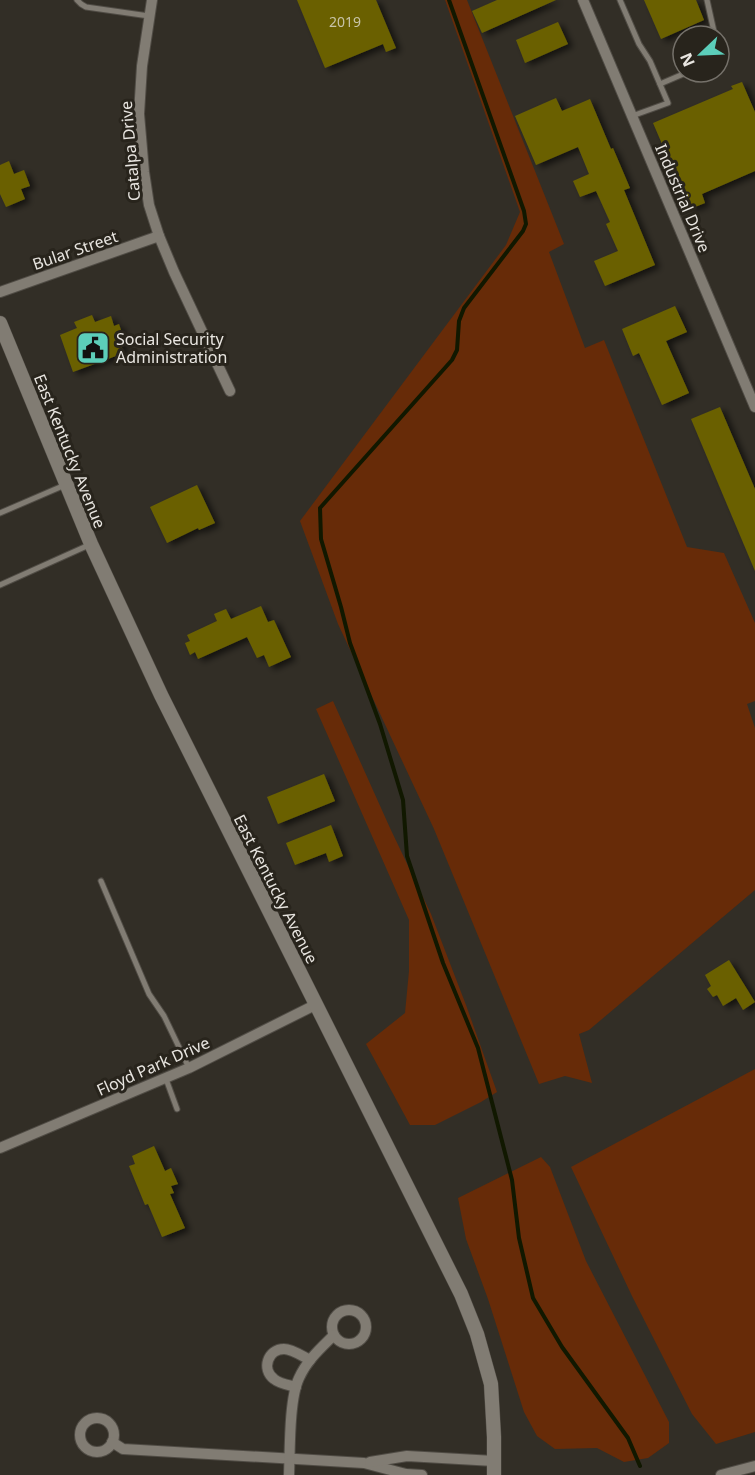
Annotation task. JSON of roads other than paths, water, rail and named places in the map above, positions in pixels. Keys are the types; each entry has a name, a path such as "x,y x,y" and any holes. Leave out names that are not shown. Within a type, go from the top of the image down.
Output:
{"street":[{"name":"Catalpa Drive","path":"152,0 142,66 139,114 149,205 159,236 230,391"},
{"name":"Industrial Drive","path":"583,0 755,407"},
{"name":"Bular Street","path":"0,292 159,236"},
{"name":"East Kentucky Avenue","path":"0,323 91,544 161,695 461,1294 477,1334 490,1384 494,1475"},
{"name":"Floyd Park Drive","path":"0,1148 166,1079 315,1005"},
{"path":"289,1475 296,1387 310,1360 334,1335"},
{"path":"296,1387 273,1379 267,1367 270,1355 275,1351 288,1349 310,1360"},
{"path":"112,1443 123,1449 364,1463 406,1474 422,1475"},
{"path":"364,1463 407,1456 494,1461"},
{"path":"721,1475 755,1466"}],"lane":[{"path":"77,0 86,7 149,16"},
{"path":"620,0 639,44 651,61 668,103 632,116"},
{"path":"707,0 712,24"},
{"path":"660,84 671,79"},
{"path":"0,513 66,485"},
{"path":"0,585 91,544"},
{"path":"101,881 149,994 164,1016 189,1068"},
{"path":"166,1079 177,1109"}],"waterway":[{"path":"449,0 524,211 526,224 464,308 459,321 457,350 452,360 320,508 321,539 350,643 380,724 403,800 407,856 443,963 478,1048 512,1180 519,1238 533,1298 562,1347 628,1438 640,1466"}],"place":[{"name":"Social Security Administration","path":"93,348"}]}
